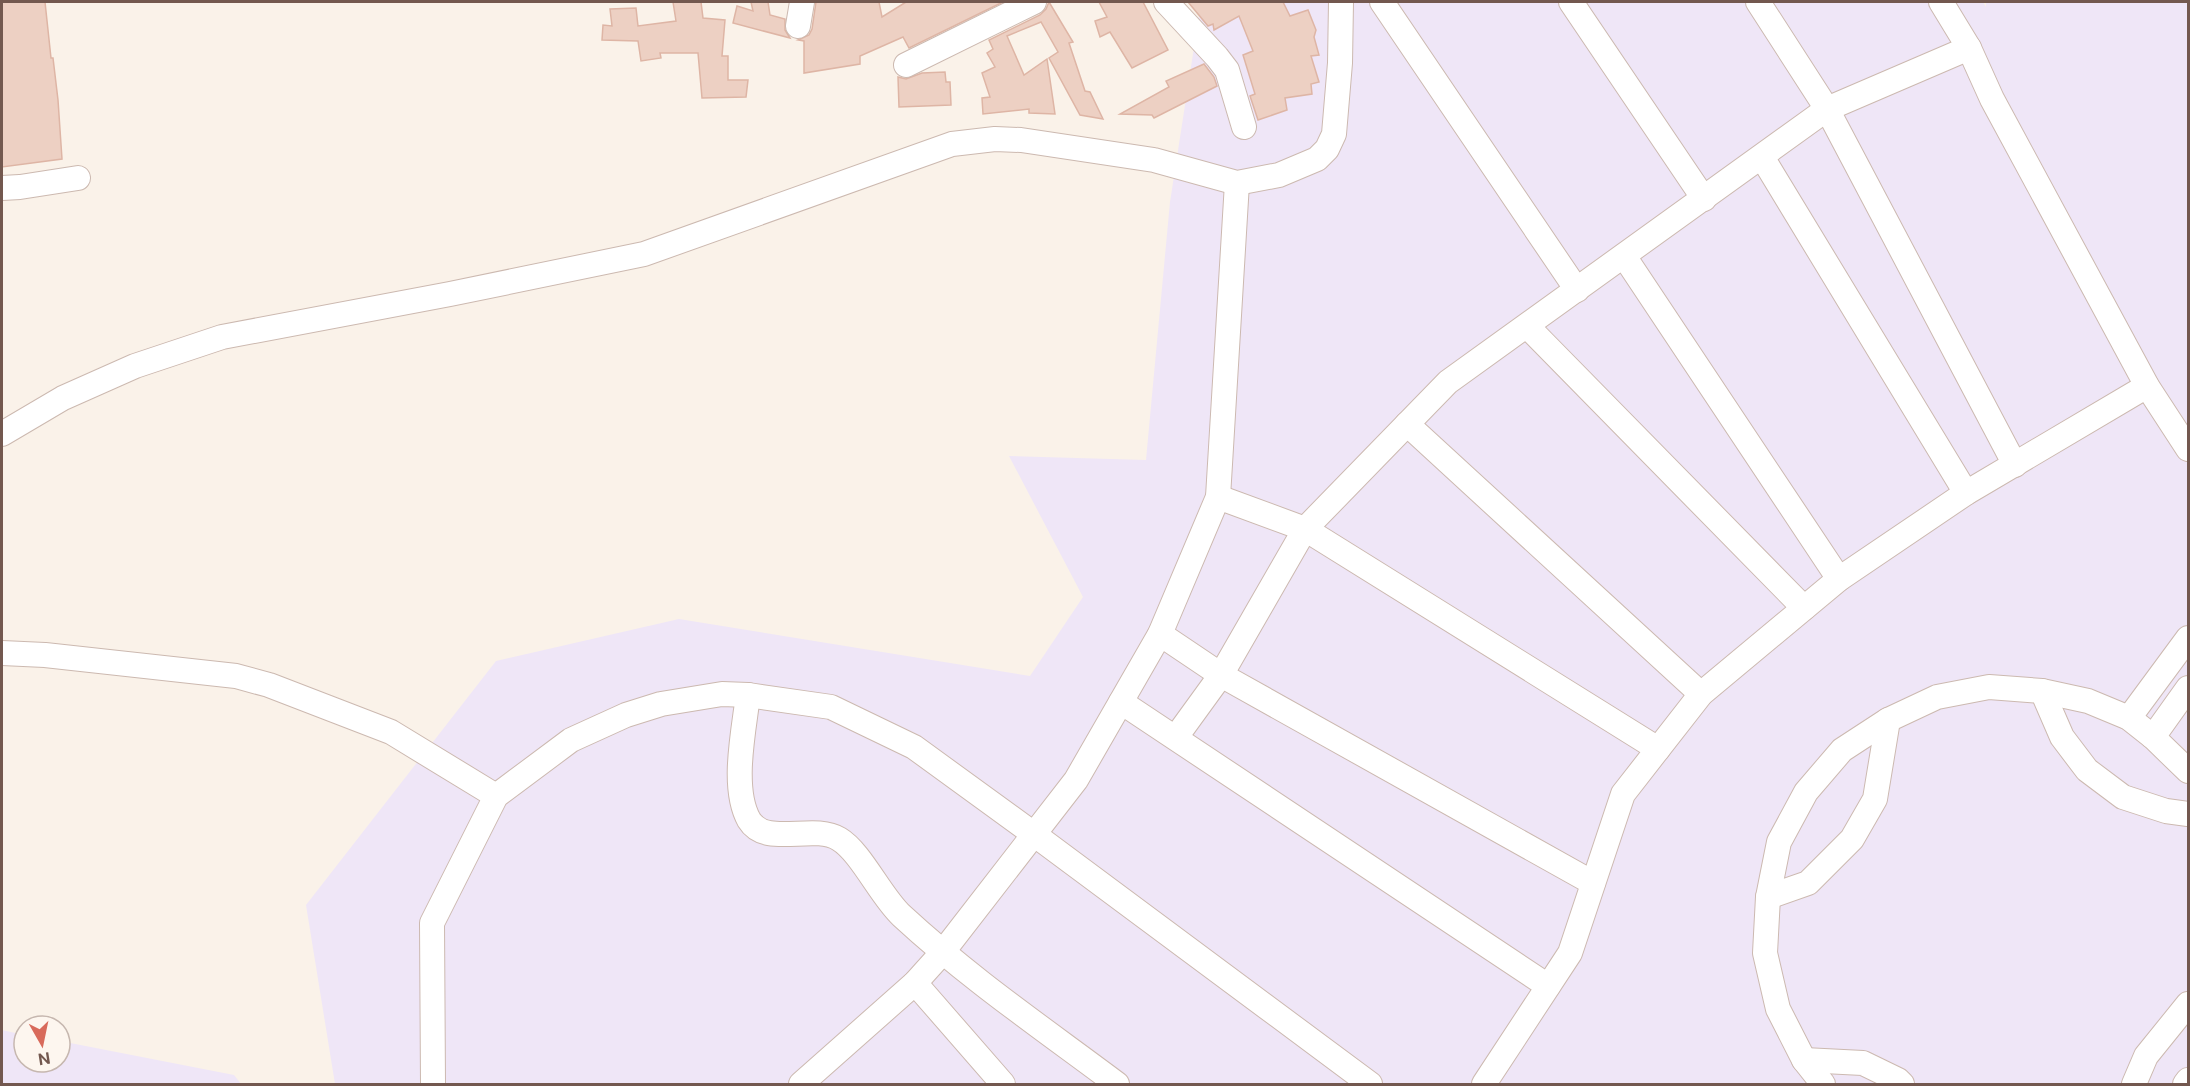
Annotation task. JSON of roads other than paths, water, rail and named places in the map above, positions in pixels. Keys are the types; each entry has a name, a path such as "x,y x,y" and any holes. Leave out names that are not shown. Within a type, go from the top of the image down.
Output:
{"street":[{"path":"798,26 802,2"},
{"path":"906,65 1034,2"},
{"path":"1166,2 1227,70 1244,127"},
{"path":"2,434 63,398 135,366 222,337 450,294 644,254 952,144 995,139 1021,140 1154,160 1237,183 1279,175 1317,159 1327,149 1334,134 1340,63 1341,2"},
{"path":"1382,2 1577,290"},
{"path":"1571,2 1704,199"},
{"path":"1758,2 1827,109 2015,465"},
{"path":"1941,2 1969,48 1992,99 2147,386 2188,449"},
{"path":"1176,737 1221,675 1305,529 1448,382 1827,109 1969,48"},
{"path":"1762,157 1966,493"},
{"path":"2,188 78,178"},
{"path":"805,1083 915,983 942,953 1076,780 1160,634 1218,498 1237,183"},
{"path":"1624,256 1839,579"},
{"path":"1527,326 1803,608"},
{"path":"1484,1084 1570,953 1623,794 1701,694 1839,579 1966,493 2147,386"},
{"path":"1407,424 1701,694"},
{"path":"1218,498 1305,529 1658,748"},
{"path":"1160,634 1221,675 1593,884"},
{"path":"2129,718 2188,638"},
{"path":"2,653 45,655 236,676 269,685 391,732 496,796"},
{"path":"1823,1084 1804,1060 1778,1009 1765,953 1768,897 1779,842 1806,792 1842,750 1888,720 1937,697 1989,687 2042,691 2088,701 2129,718 2153,737 2188,771"},
{"path":"2153,737 2188,688"},
{"path":"2042,691 2062,737 2087,770 2123,797 2166,811 2188,814"},
{"path":"434,1084 432,923 496,796 571,740 626,715 661,704 722,694 748,694 831,707 914,747 1035,835 1345,1077 1370,1084"},
{"path":"748,694 740,768 743,807 758,830 774,835 821,832 839,839 850,849 895,910 942,953 1117,1084"},
{"path":"1121,702 1548,986"},
{"path":"1768,897 1808,884 1852,839 1875,799 1888,720"},
{"path":"915,983 1003,1084"},
{"path":"2134,1084 2146,1056 2188,1004"},
{"path":"1804,1060 1863,1063 1902,1084"},
{"path":"2185,1084 2188,1080"}]}
